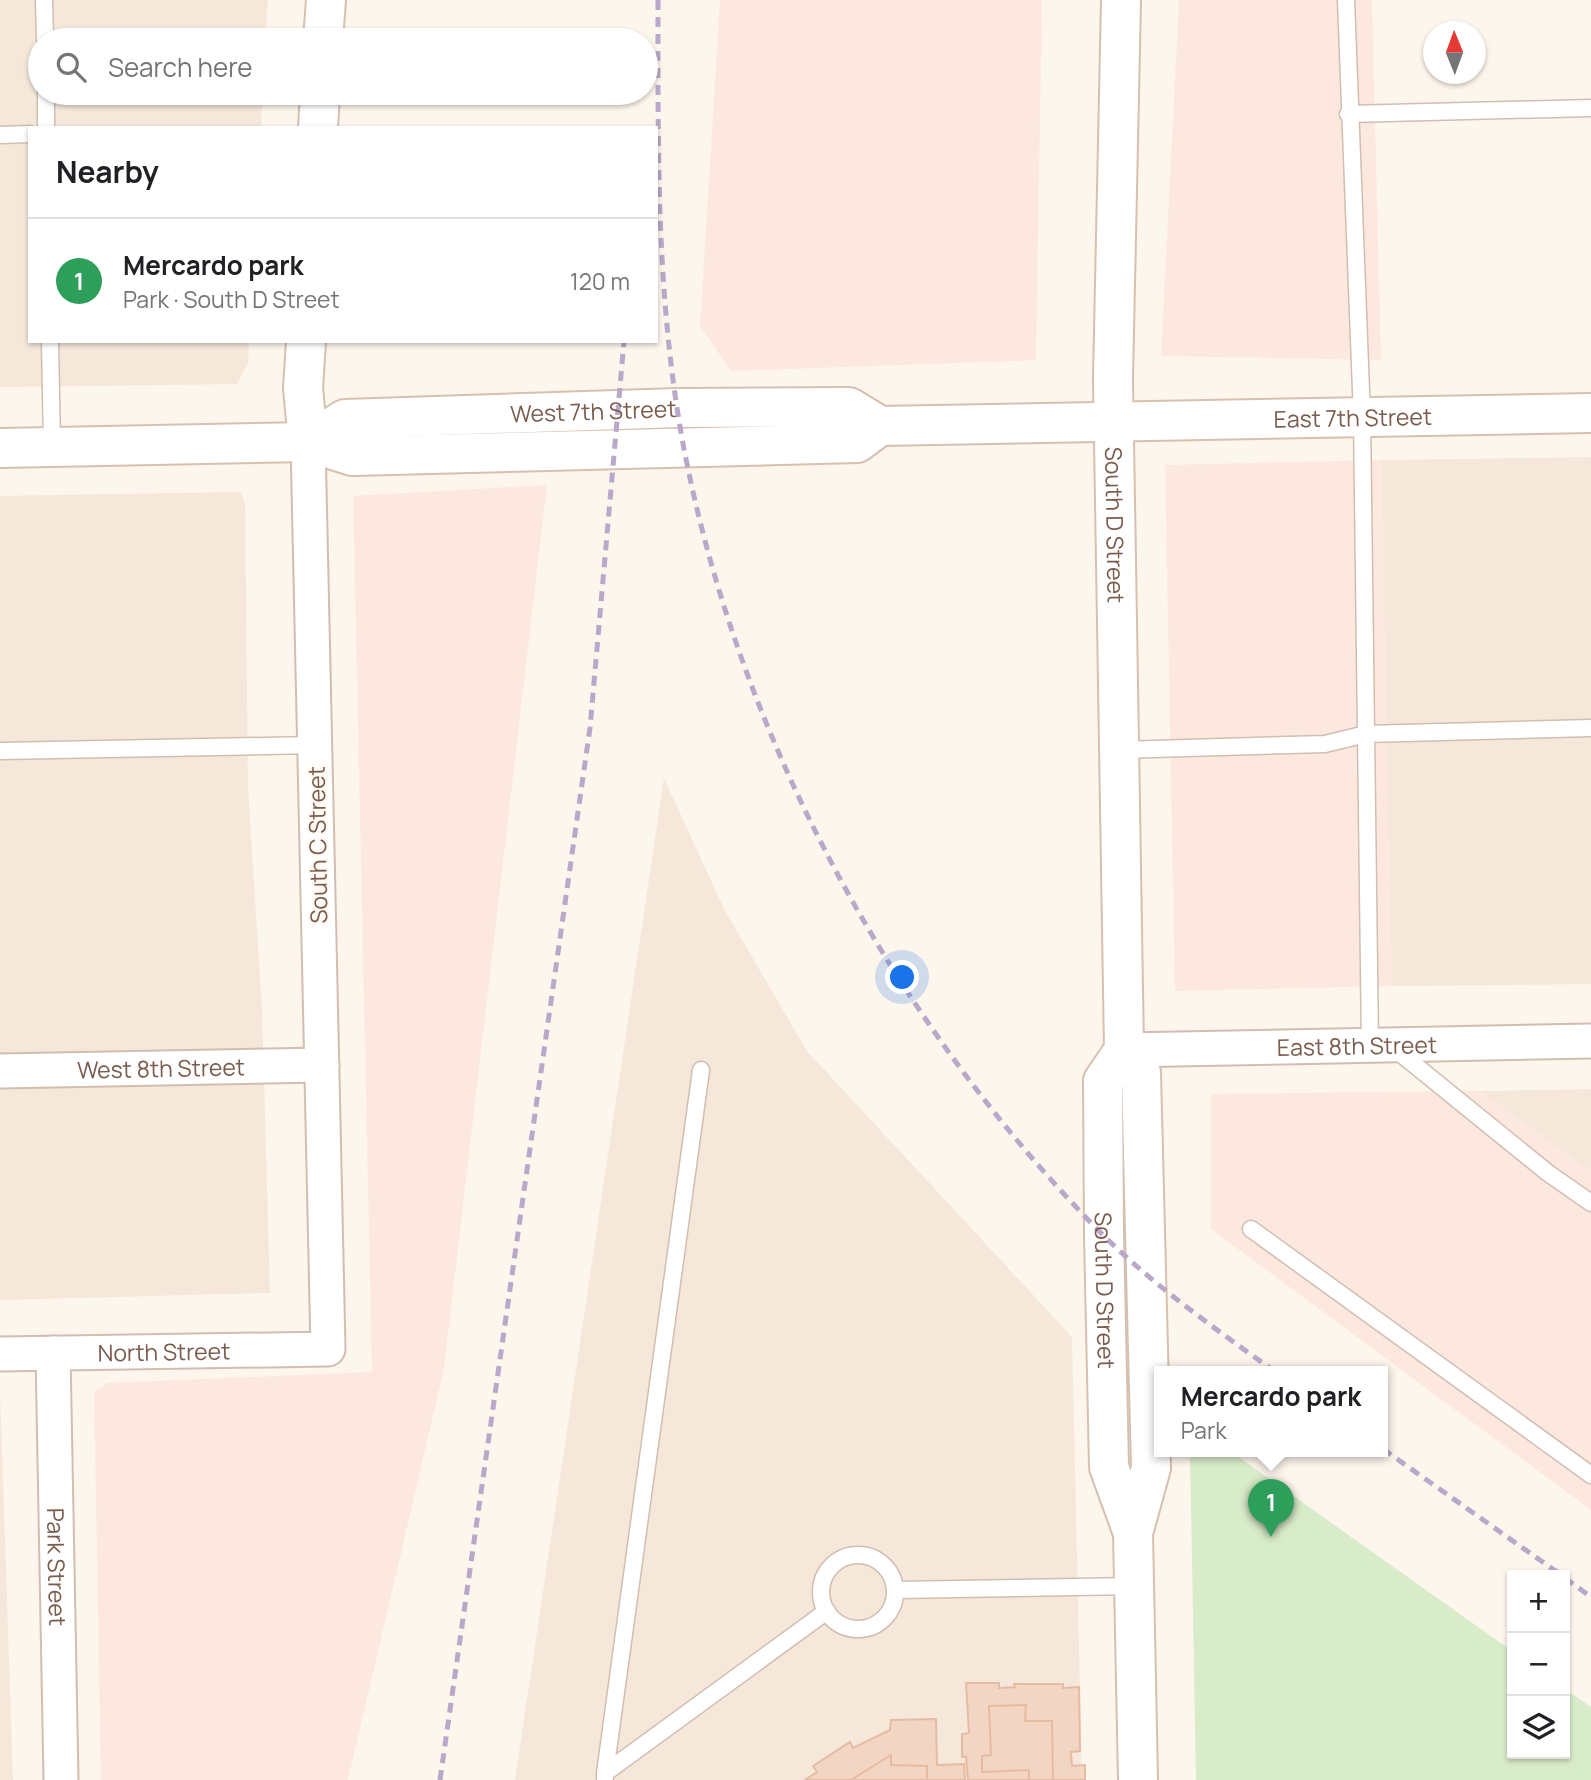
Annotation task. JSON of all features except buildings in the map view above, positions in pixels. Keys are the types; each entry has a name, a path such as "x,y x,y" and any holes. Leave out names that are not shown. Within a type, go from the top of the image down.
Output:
{"street":[{"path":"324,28 326,0"},
{"name":"South D Street","path":"1121,0 1113,422 1124,1050 1103,1081 1104,1235 1109,1466 1133,1533 1138,1780"},
{"path":"318,126 319,105"},
{"name":"South C Street","path":"306,343 303,388 307,442 315,745 328,1349"},
{"name":"West 7th Street","path":"307,442 345,419 678,408 849,407 880,426 1113,422"},
{"name":"East 7th Street","path":"1113,422 1591,413"},
{"path":"0,448 307,442"},
{"name":"East 8th Street","path":"1124,1050 1591,1041"},
{"name":"West 8th Street","path":"0,1071 321,1065"},
{"name":"North Street","path":"0,1354 328,1349"},
{"name":"Park Street","path":"53,1353 61,1780"}],"lane":[{"path":"44,0 45,28"},
{"path":"1346,0 1348,114 1362,418 1366,734 1380,1046 1591,1203"},
{"path":"46,105 47,126"},
{"path":"1348,114 1591,108"},
{"path":"0,135 28,134"},
{"path":"50,343 52,447"},
{"path":"1119,750 1325,744 1366,734 1591,728"},
{"path":"0,751 315,745"},
{"path":"605,1777 701,1070"},
{"path":"1251,1229 1591,1475"},
{"path":"863,1555 885,1565 896,1590 891,1611 873,1626 849,1628 838,1623 827,1611 821,1591 829,1568 850,1556 863,1555"},
{"path":"896,1590 1134,1586"},
{"path":"605,1777 827,1611"}],"shaded area":[{"path":"0,0 268,0 266,28 28,28 28,105 262,105 261,126 28,126 28,343 249,343 248,363 237,384 0,387"},
{"path":"720,0 1042,0 1036,360 731,371 700,326"},
{"path":"1179,0 1372,0 1381,360 1161,356"},
{"path":"1591,457 1591,984 1391,986 1381,460"},
{"path":"1381,460 1391,986 1175,991 1165,465"},
{"path":"547,485 444,1369 348,1780 101,1780 94,1392 108,1383 372,1372 353,496"},
{"path":"241,492 245,504 248,788 262,1008 270,1293 0,1300 0,496"},
{"path":"664,778 724,909 807,1051 1072,1337 1082,1780 515,1780"},
{"path":"1591,1089 1591,1172 1479,1091"},
{"path":"1479,1091 1591,1172 1591,1510 1211,1229 1211,1094"},
{"path":"0,1389 13,1780 0,1780"}],"green space":[{"path":"1190,1457 1238,1457 1507,1647 1507,1759 1570,1759 1570,1692 1591,1707 1591,1780 1196,1780"}],"railway":[{"path":"658,0 663,281 684,449 710,557 744,664 786,769 836,871 893,969 956,1063 1026,1151 1101,1233 1142,1270 1184,1305 1267,1366"},
{"path":"440,1780 590,728 624,343"},
{"path":"1388,1453 1554,1570"},
{"path":"1570,1582 1591,1597"}],"place":[{"name":"Mercardo park","path":"1271,1537"}]}
